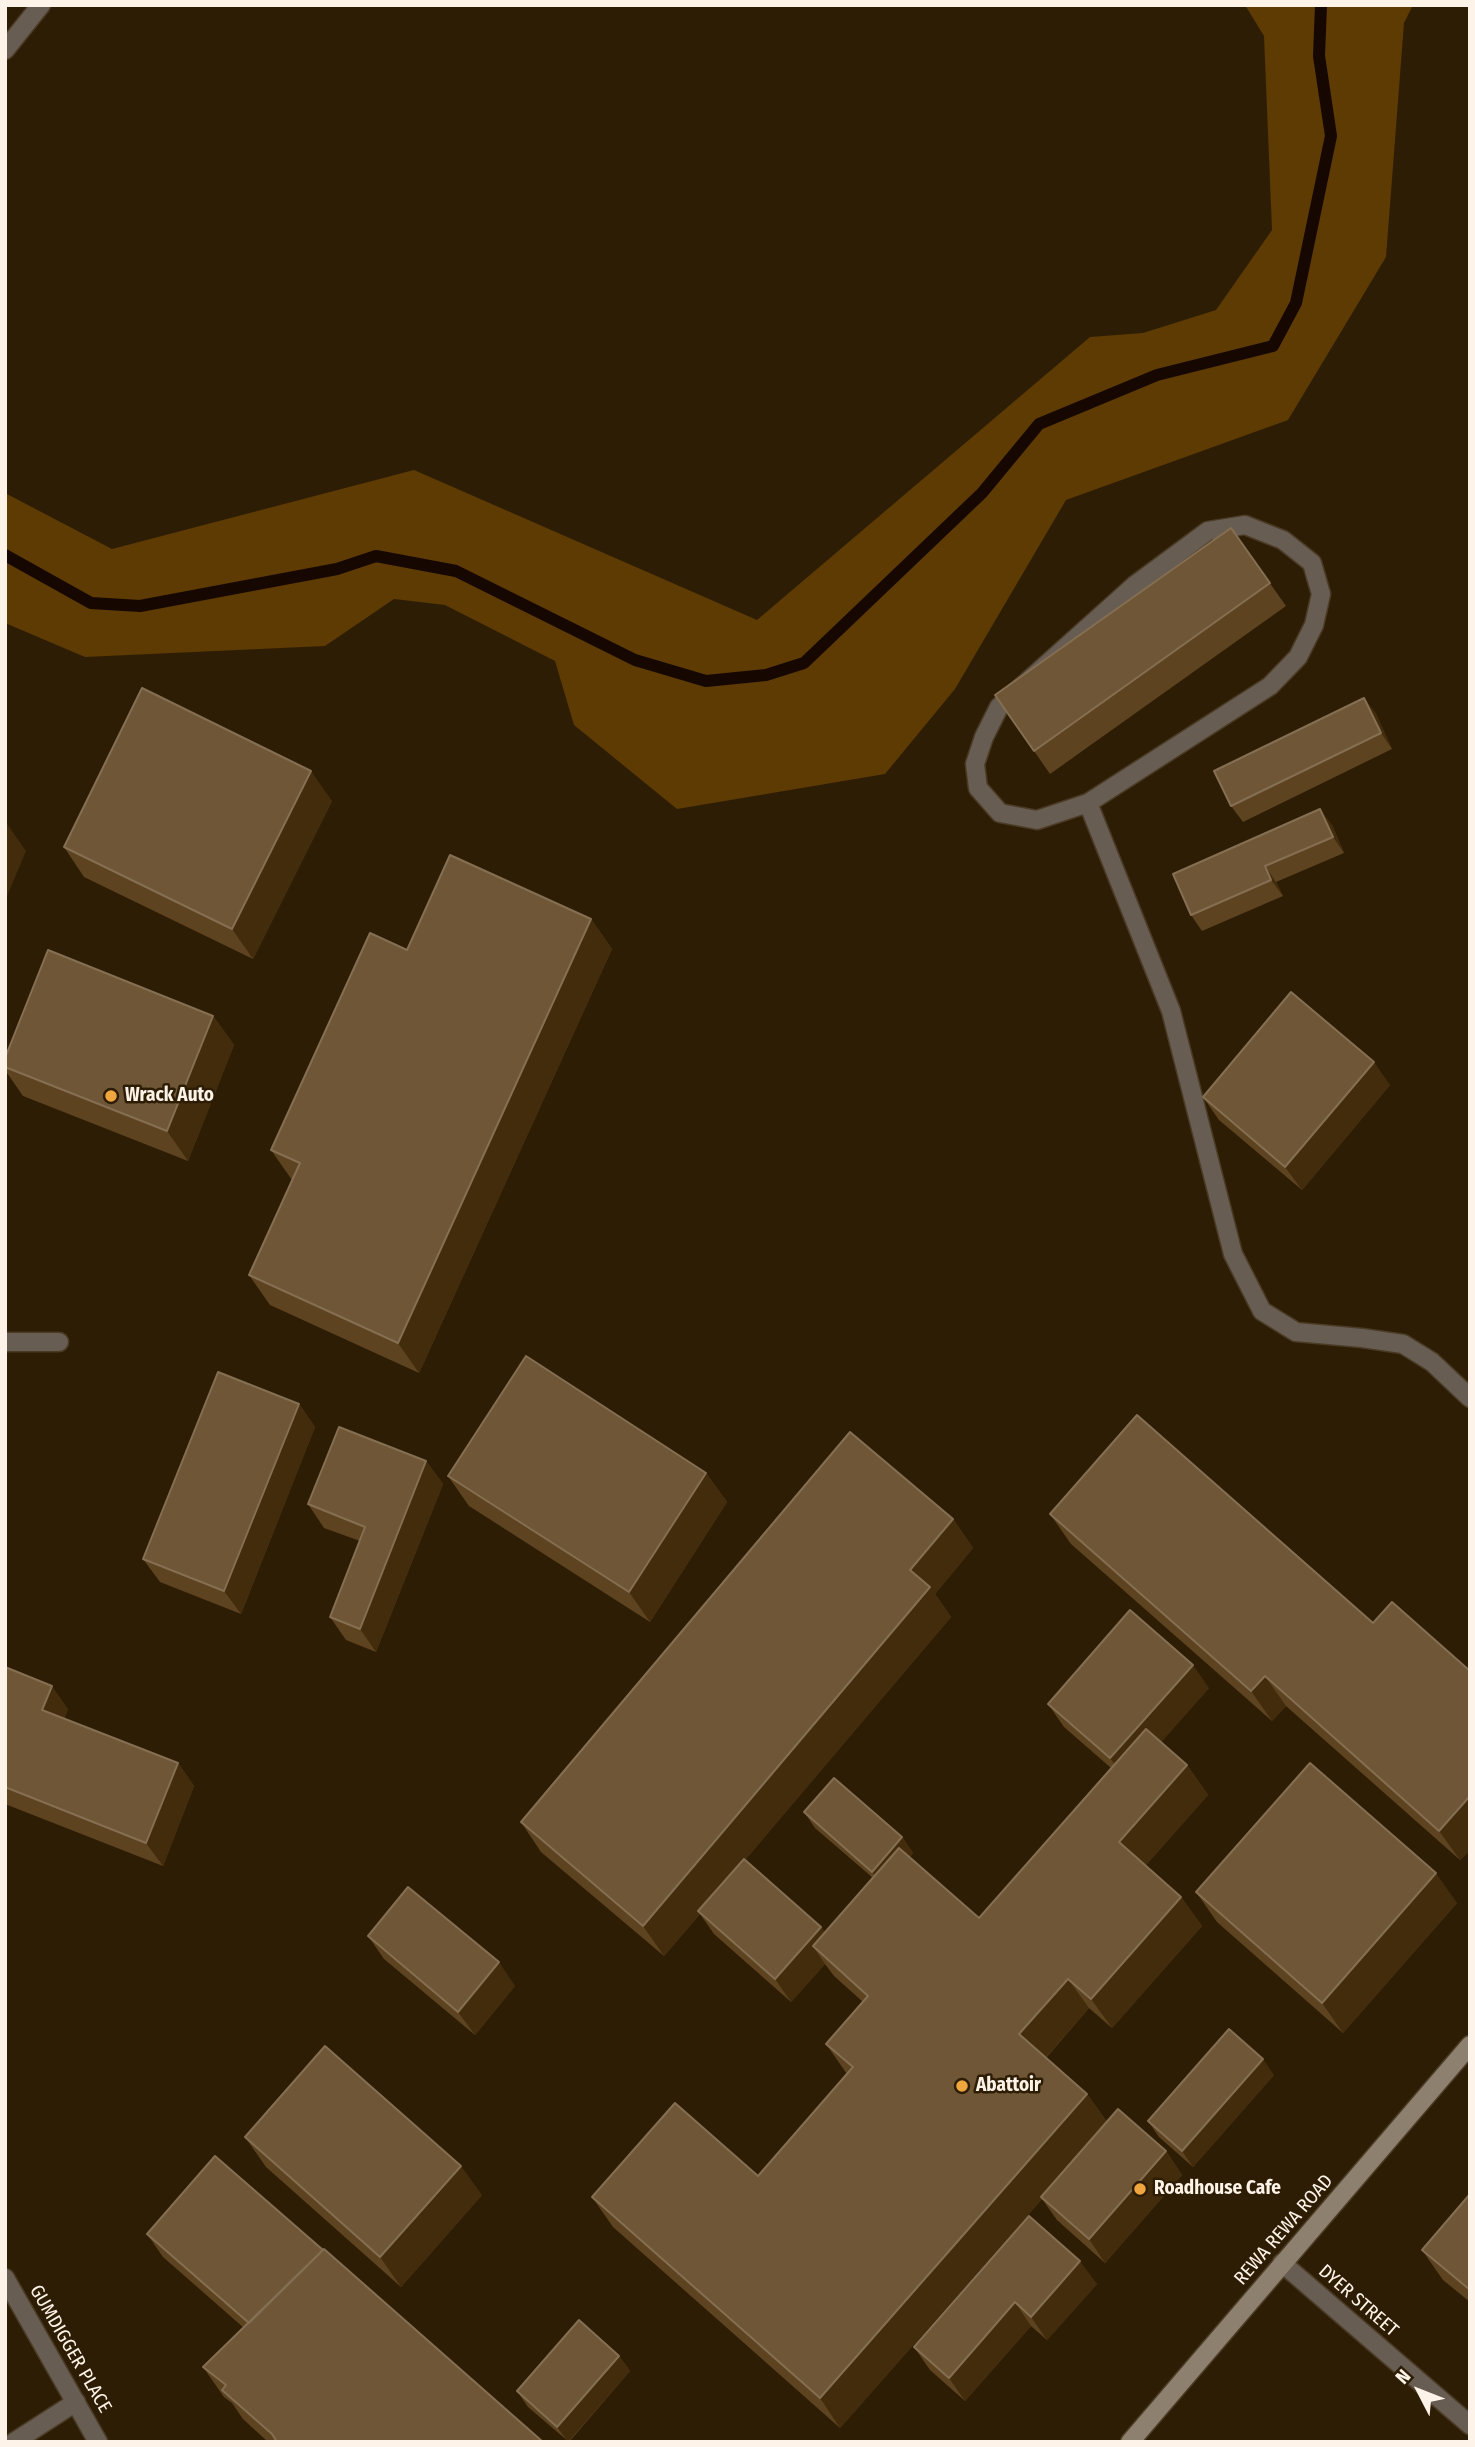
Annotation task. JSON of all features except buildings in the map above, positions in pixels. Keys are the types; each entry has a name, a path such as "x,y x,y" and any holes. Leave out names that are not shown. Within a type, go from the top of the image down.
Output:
{"main road":[{"name":"REWA REWA ROAD","path":"1130,2442 1470,2045"}],"street":[{"path":"5,50 41,5"},
{"path":"1245,525 1283,540 1312,563 1321,594 1314,625 1298,657 1270,686 1088,803 1037,820 1000,813 978,788 975,764 984,737 999,707 1135,585 1208,531 1245,525"},
{"path":"1088,803 1171,1011 1233,1254 1262,1311 1296,1332 1403,1344 1432,1362 1470,1398"},
{"path":"5,1342 59,1342"},
{"name":"DYER STREET","path":"1282,2263 1470,2425"},
{"name":"GUMDIGGER PLACE","path":"5,2278 98,2442"},
{"path":"14,2442 76,2402"}],"shaded area":[{"path":"1245,5 1413,5 1404,23 1386,257 1288,420 1066,500 955,689 885,774 677,809 574,725 555,661 445,605 394,599 325,646 85,657 5,623 5,493 112,549 414,470 757,620 1090,337 1143,333 1216,310 1272,230 1264,36"}],"waterway":[{"path":"5,555 91,603 140,606 337,569 376,556 456,571 635,660 706,681 766,675 804,663 982,493 1039,424 1157,375 1273,346 1296,303 1331,136 1319,56 1321,5"}],"place":[{"name":"Wrack Auto","path":"111,1096"},
{"name":"Abattoir","path":"962,2086"},
{"name":"Roadhouse Cafe","path":"1140,2189"}]}
